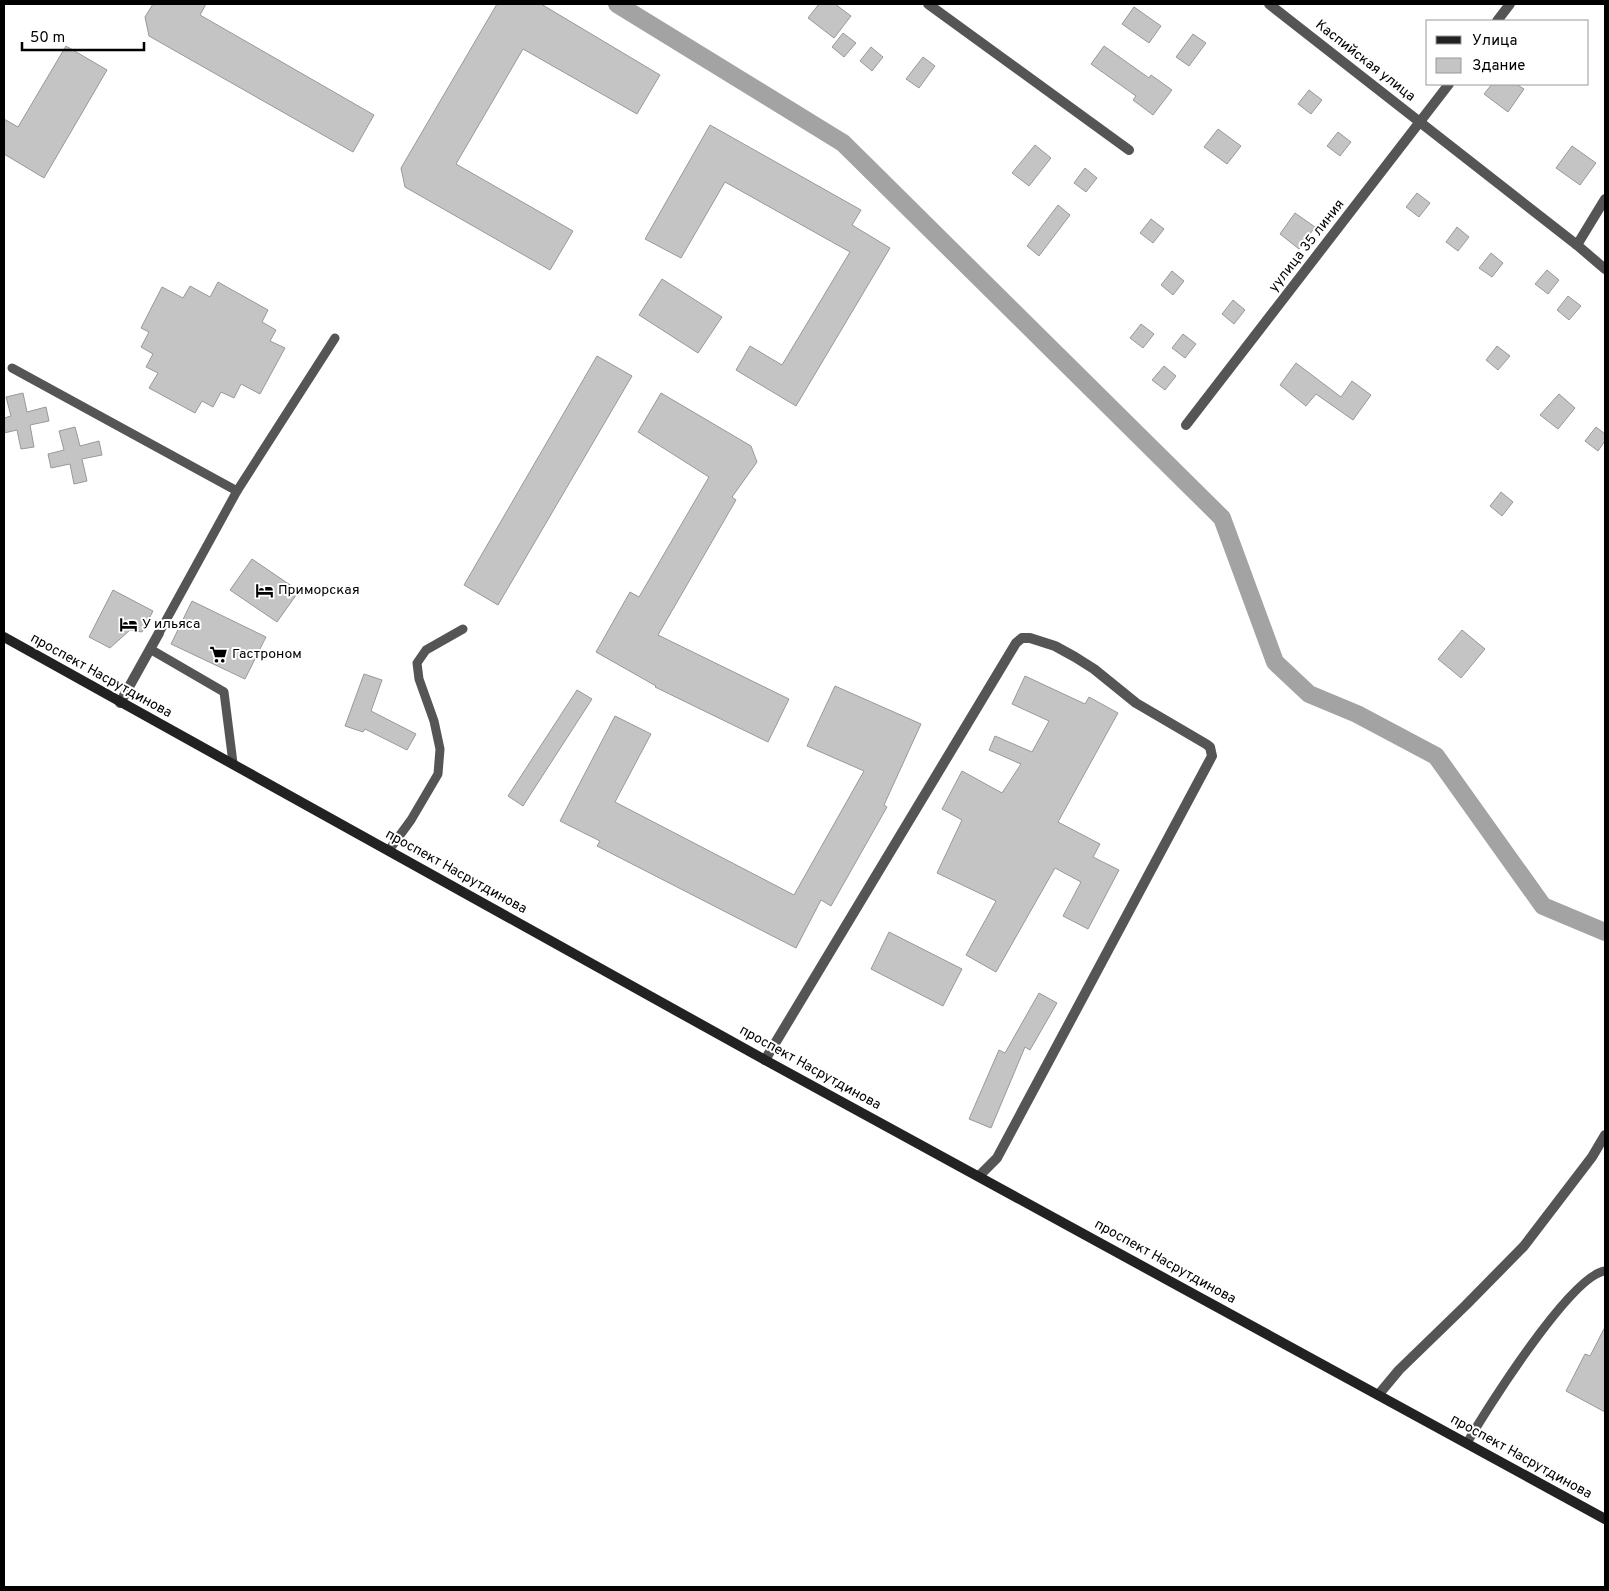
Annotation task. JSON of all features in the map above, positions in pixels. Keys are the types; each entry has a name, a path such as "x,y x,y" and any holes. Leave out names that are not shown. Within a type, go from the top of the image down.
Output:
{"main road":[{"name":"проспект Насрутдинова","path":"4,637 765,1060 1605,1519"}],"street":[{"path":"928,4 1128,150"},
{"name":"Каспийская улица","path":"1269,4 1420,121 1605,269"},
{"path":"1498,20 1510,4"},
{"name":"уулица 35 линия","path":"1186,425 1448,85"},
{"path":"1577,245 1605,199"},
{"path":"120,703 159,633"},
{"path":"765,1060 1016,643 1022,638 1030,638 1055,646 1094,669 1136,703 1206,744 1210,747 1212,756 997,1158 979,1176"},
{"path":"1379,1394 1399,1370 1524,1246 1592,1157 1605,1135"}],"lane":[{"path":"159,633 237,491 334,338"},
{"path":"12,368 237,491"},
{"path":"388,850 411,820 438,774 440,749 434,721 419,679 417,663 426,650 463,628"},
{"path":"150,649 224,692 233,763"},
{"path":"1467,1443 1527,1350 1581,1285 1600,1272 1605,1271"}],"building":[{"path":"153,4 206,4 200,15 374,115 353,152 149,36 145,17"},
{"path":"497,4 541,4 660,75 637,114 523,49 456,164 573,231 550,270 405,187 401,168"},
{"path":"819,4 835,4 851,16 834,38 808,18"},
{"path":"1134,7 1161,26 1149,43 1122,24"},
{"path":"843,33 856,43 844,57 832,47"},
{"path":"1193,34 1206,43 1189,66 1176,57"},
{"path":"66,46 107,70 44,178 4,154 4,119 18,127"},
{"path":"1104,46 1149,78 1151,75 1172,90 1153,115 1133,100 1136,96 1091,64"},
{"path":"871,47 883,57 872,71 860,61"},
{"path":"923,57 935,66 919,88 906,79"},
{"path":"1491,85 1518,85 1524,89 1508,112 1484,94"},
{"path":"1309,90 1322,100 1311,114 1298,104"},
{"path":"710,125 861,210 852,225 890,248 796,406 736,370 750,346 782,365 850,252 725,182 681,258 645,239"},
{"path":"1218,129 1241,146 1227,164 1204,147"},
{"path":"1338,132 1351,142 1340,156 1327,146"},
{"path":"1035,145 1051,158 1029,186 1012,173"},
{"path":"1572,146 1596,163 1580,185 1556,168"},
{"path":"1085,168 1097,178 1086,192 1074,183"},
{"path":"1417,193 1430,203 1419,217 1406,207"},
{"path":"1058,205 1070,215 1039,256 1027,246"},
{"path":"1295,213 1315,227 1299,249 1280,234"},
{"path":"1151,219 1164,229 1153,243 1140,233"},
{"path":"1457,227 1469,237 1458,251 1446,242"},
{"path":"1491,253 1503,263 1492,277 1479,268"},
{"path":"1547,270 1559,280 1548,294 1535,284"},
{"path":"1172,271 1184,281 1173,295 1161,285"},
{"path":"662,279 722,317 698,353 639,315"},
{"path":"218,282 268,310 262,322 276,330 270,341 285,348 260,394 241,384 234,398 221,392 213,407 202,401 195,413 149,388 158,373 146,367 153,354 141,347 149,332 141,328 162,287 183,298 190,286 210,297"},
{"path":"1568,296 1581,306 1569,320 1557,310"},
{"path":"1233,300 1245,310 1234,324 1222,314"},
{"path":"1141,324 1154,334 1143,348 1130,338"},
{"path":"1183,334 1196,344 1185,358 1172,348"},
{"path":"1497,346 1510,356 1498,370 1486,360"},
{"path":"597,356 632,376 498,605 464,585"},
{"path":"1296,363 1341,397 1352,381 1371,395 1353,420 1316,394 1306,406 1280,385"},
{"path":"1164,366 1176,376 1165,390 1152,380"},
{"path":"23,393 27,412 46,407 49,421 30,425 34,447 21,449 17,430 4,433 4,418 11,416 6,397"},
{"path":"661,393 751,446 757,462 732,497 736,500 658,635 789,699 768,742 655,687 596,652 630,592 639,597 709,477 638,432"},
{"path":"1559,394 1575,408 1558,429 1540,415"},
{"path":"75,427 80,446 99,441 102,455 82,459 87,481 74,484 70,464 51,468 48,454 64,450 59,431"},
{"path":"1596,427 1605,434 1605,441 1598,451 1585,441"},
{"path":"1501,492 1513,502 1502,516 1490,506"},
{"name":"Приморская","path":"252,559 299,591 277,622 230,590"},
{"name":"У ильяса","path":"113,590 153,611 142,632 130,630 110,648 89,637"},
{"path":"192,601 266,637 245,679 171,644"},
{"path":"1462,630 1485,649 1461,678 1438,659"},
{"path":"364,674 382,680 371,711 416,734 407,750 365,729 363,732 345,726"},
{"path":"1025,676 1085,704 1089,697 1118,713 1058,822 1100,844 1093,857 1119,870 1088,929 1063,916 1081,882 1055,868 996,972 966,955 996,901 937,873 962,820 942,809 962,771 1002,793 1021,764 989,750 995,736 1032,752 1049,721 1012,704"},
{"path":"835,686 921,724 884,805 887,807 831,906 821,900 796,948 597,846 600,841 560,821 615,716 651,734 615,802 794,895 864,771 807,746"},
{"path":"577,690 592,699 523,806 508,796"},
{"path":"889,932 962,969 943,1006 871,969"},
{"path":"1039,993 1057,1003 1030,1050 1025,1047 991,1128 969,1119 999,1050 1005,1053"},
{"path":"1605,1327 1605,1412 1566,1391 1585,1354 1590,1356"}],"waterway":[{"path":"617,4 843,143 1222,518 1275,662 1309,694 1357,714 1436,756 1543,906 1605,932"}],"place":[{"name":"Приморская","path":"264,590"},
{"name":"У ильяса","path":"128,624"},
{"name":"Гастроном","path":"218,654"}]}
